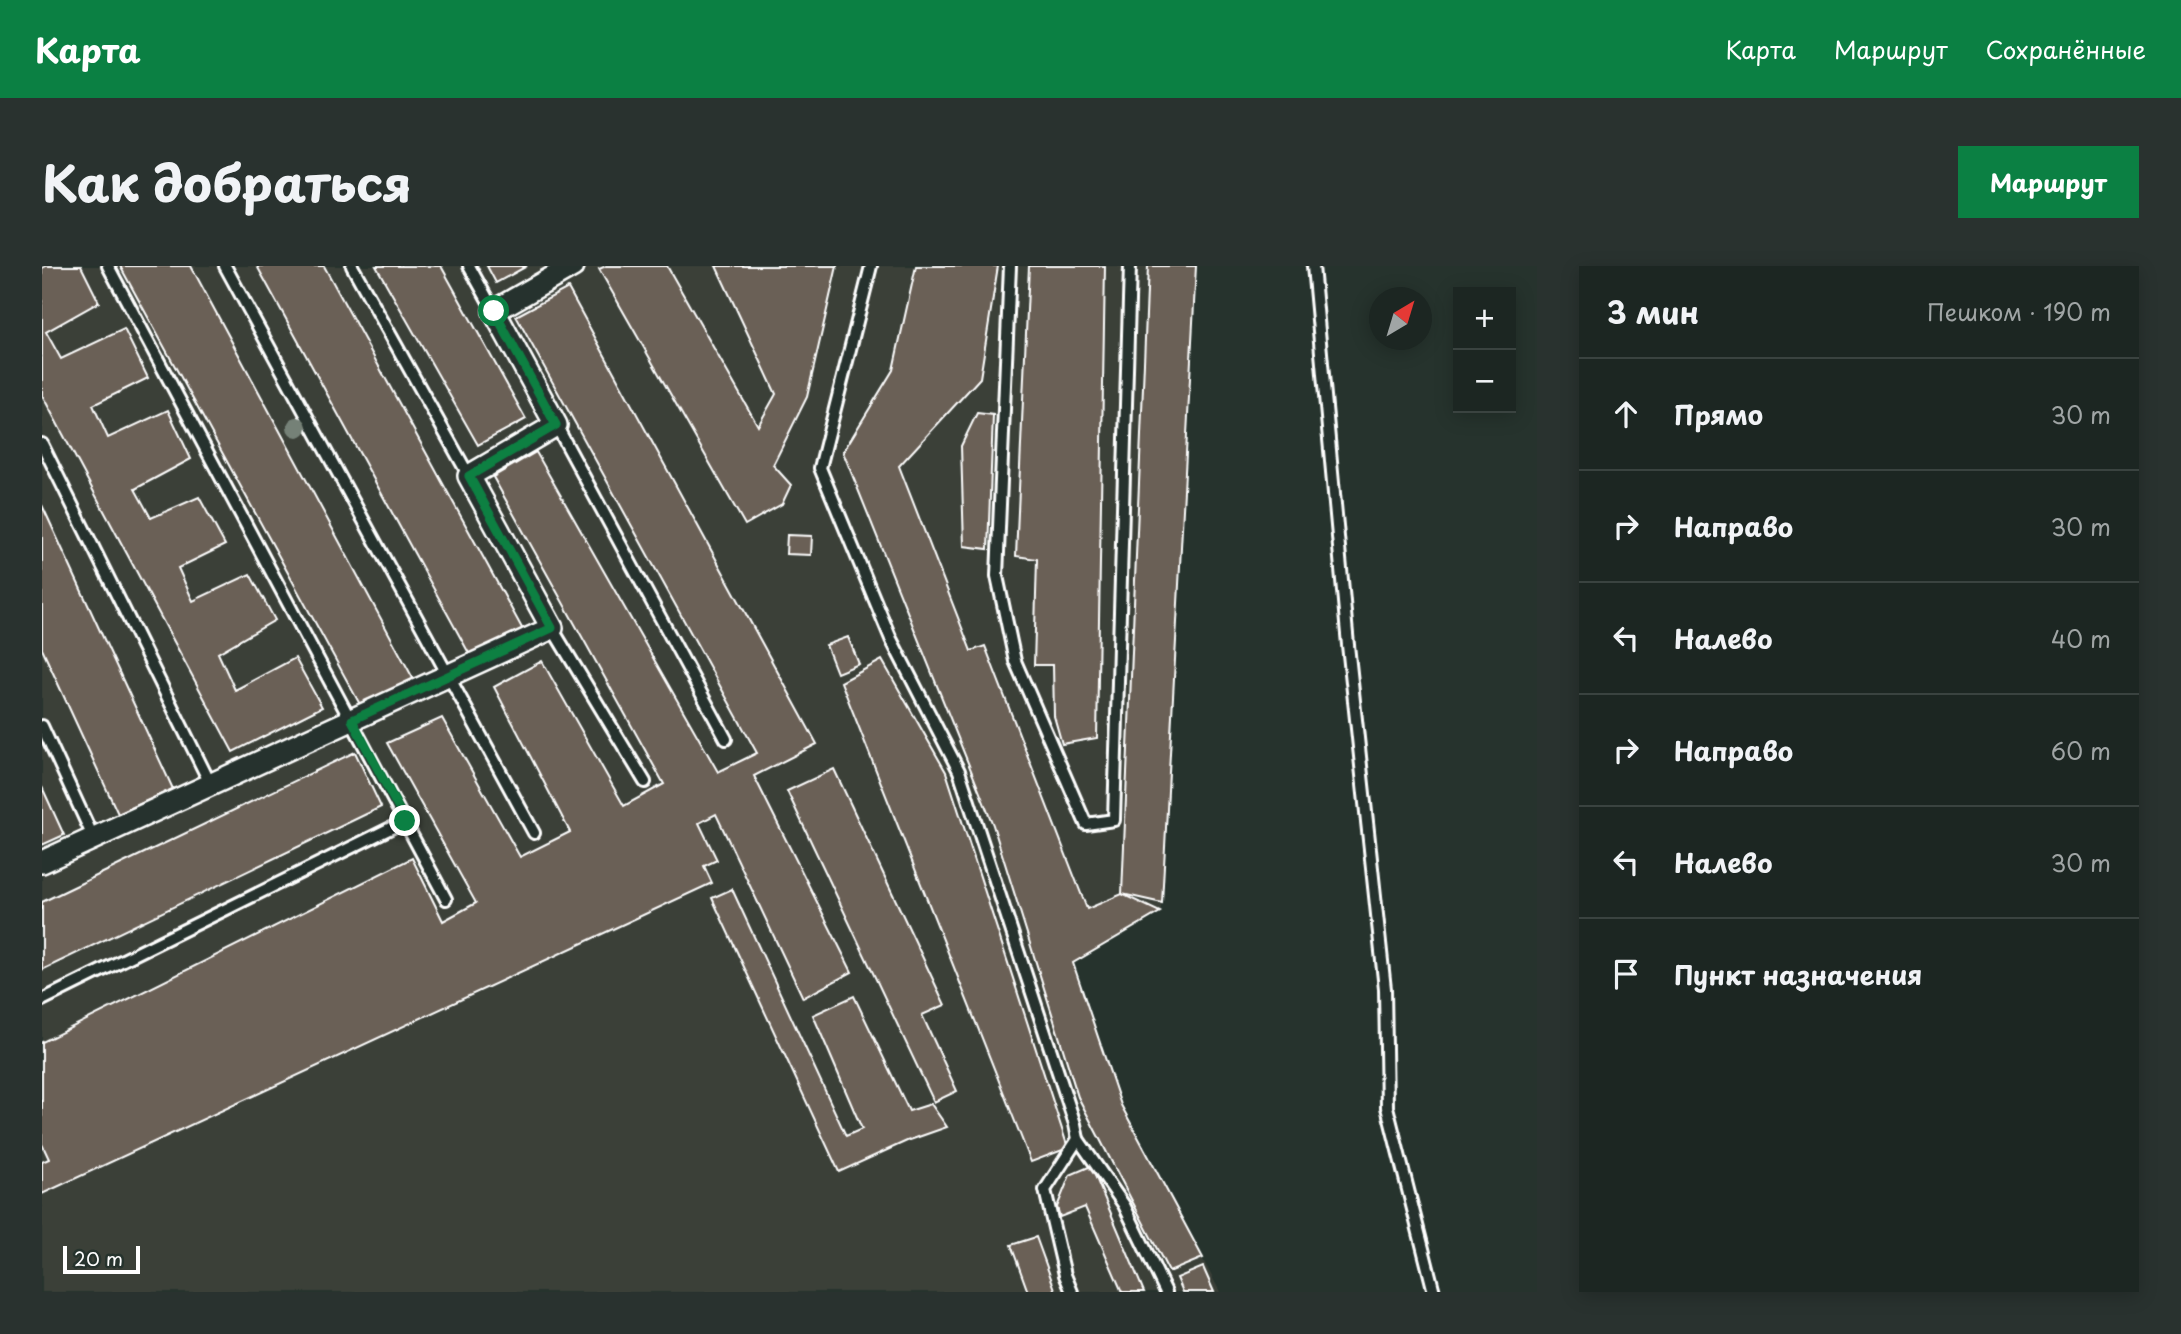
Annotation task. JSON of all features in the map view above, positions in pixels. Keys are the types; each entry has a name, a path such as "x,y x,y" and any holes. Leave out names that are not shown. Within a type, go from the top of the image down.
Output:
{"street":[{"path":"42,863 552,628 469,476 556,425 494,311 573,266"}],"lane":[{"path":"108,266 446,899"},
{"path":"225,266 534,833"},
{"path":"352,266 469,476"},
{"path":"469,266 494,311"},
{"path":"872,266 820,468 891,639 959,771 1079,1139 1124,1205 1166,1292"},
{"path":"1010,266 997,576 1015,662 1086,824 1114,820 1130,266"},
{"path":"1312,266 1348,645 1385,989 1387,1107 1434,1292"},
{"path":"556,425 726,739"},
{"path":"42,444 211,785"},
{"path":"552,628 645,782"},
{"path":"42,726 94,839"},
{"path":"42,1000 405,821"},
{"path":"1072,1292 1065,1275 1045,1190 1079,1139"}],"shaded area":[{"path":"42,266 1196,266 1162,903 1160,912 1073,964 1121,1105 1220,1292 42,1292"}],"building":[{"path":"81,266 99,302 46,332 61,359 124,329 148,378 93,405 108,438 168,410 191,459 135,489 151,518 199,497 225,545 178,568 193,601 250,574 275,620 218,653 235,690 295,658 322,707 233,752 42,395 42,268"},
{"path":"120,266 191,266 415,682 363,710"},
{"path":"257,266 324,266 523,630 471,657"},
{"path":"376,266 441,266 526,419 478,445"},
{"path":"487,266 527,266 496,283"},
{"path":"606,266 667,266 758,426 776,394 716,266 837,266 807,397 773,465 791,485 782,504 745,525 599,269"},
{"path":"916,266 998,266 980,378 899,466 971,651 985,646 1087,909 1122,894 1160,912 1073,963 1121,1105 1203,1258 1169,1272 1078,1097 993,825 843,452 893,370"},
{"path":"1029,266 1105,266 1097,738 1062,744 1054,716 1053,665 1034,665 1037,559 1016,556"},
{"path":"1148,266 1196,266 1162,903 1122,894"},
{"path":"568,288 817,744 754,776 852,972 803,998 716,814 699,823 717,860 704,866 712,883 42,1194 42,1162 49,1159 42,1144 42,1042 412,858 443,921 476,903 387,743 442,718 520,857 570,832 494,687 542,661 624,806 664,784 493,477 536,452 718,772 757,753 516,316"},
{"path":"977,413 993,415 988,549 964,546 961,446"},
{"path":"42,505 173,789 118,814 42,649"},
{"path":"787,535 812,536 811,555 786,554"},
{"path":"848,637 859,664 837,673 826,645"},
{"path":"882,660 946,772 1068,1148 1031,1162 841,682"},
{"path":"355,752 381,807 42,970 42,902"},
{"path":"834,769 945,1005 922,1015 957,1091 934,1102 787,791"},
{"path":"42,787 64,835 42,845"},
{"path":"732,889 846,1136 862,1129 813,1015 854,996 909,1111 931,1104 947,1127 907,1141 839,1172 712,898"},
{"path":"1091,1166 1144,1292 1122,1292 1085,1207 1060,1217 1057,1207 1070,1175"},
{"path":"1036,1237 1056,1292 1028,1292 1011,1245"},
{"path":"1203,1267 1214,1292 1183,1292 1177,1278"}],"route":[{"path":"405,821 352,720 552,628 469,476 556,425 494,311"}]}
